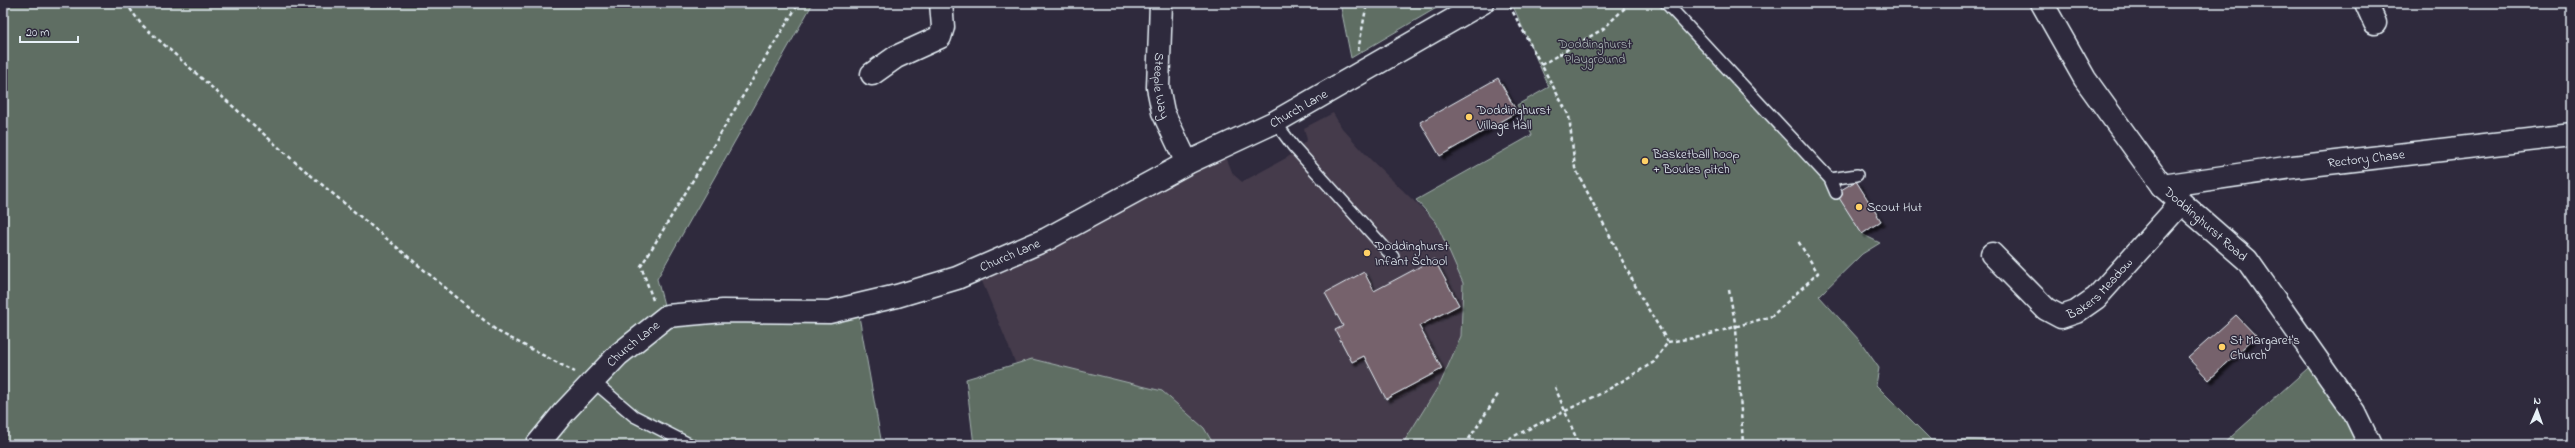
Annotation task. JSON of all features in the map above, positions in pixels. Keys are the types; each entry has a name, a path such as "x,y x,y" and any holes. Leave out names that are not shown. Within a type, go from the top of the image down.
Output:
{"street":[{"path":"872,74 896,57 940,37 943,28 941,3"},
{"name":"Steeple Way","path":"1161,3 1158,87 1163,112 1187,163"},
{"name":"Church Lane","path":"537,445 618,355 667,316 723,311 829,312 897,296 957,278 1047,239 1187,163 1276,122 1482,3"},
{"name":"Doddinghurst Road","path":"2042,3 2085,79 2162,186 2247,260 2354,412 2370,445"},
{"path":"2366,3 2375,23"},
{"name":"Rectory Chase","path":"2162,186 2294,167 2572,135"},
{"name":"Bakers Meadow","path":"1992,254 2046,309 2061,317 2076,312 2096,298 2181,203"}],"lane":[{"path":"1666,3 1830,179 1836,193"},
{"path":"1276,122 1293,146 1393,257"},
{"path":"1830,179 1857,175"},
{"path":"593,381 634,416 691,445"}],"path":[{"path":"126,3 141,24 295,162 497,331 593,381"},
{"path":"659,322 641,266 698,175 715,142 799,3"},
{"path":"1354,77 1367,3"},
{"path":"1508,3 1569,116 1575,168 1641,297 1668,342"},
{"path":"1541,64 1603,28 1630,3"},
{"path":"1496,445 1604,392 1654,362 1668,342 1736,328 1772,316 1818,273 1798,241"},
{"path":"1729,290 1736,328 1742,445"},
{"path":"1555,387 1579,445"},
{"path":"1465,445 1499,393"}],"shaded area":[{"path":"1333,113 1342,128 1370,159 1436,222 1463,283 1461,336 1441,382 1402,445 1173,445 1024,376 1015,362 977,269 1222,147 1233,174 1242,182 1288,157 1307,140 1304,128"}],"green space":[{"path":"3,3 813,3 657,279 667,316 857,305 882,445 3,445"},
{"path":"1340,3 1445,3 1351,58"},
{"name":"Doddinghurst Playground","path":"1518,3 1666,3 1830,179 1862,234 1880,243 1862,254 1819,296 1860,341 1879,368 1876,385 1931,440 1972,440 2077,445 1402,445 1441,382 1461,336 1463,283 1436,222 1416,200 1532,135 1517,105 1549,87 1513,6"},
{"path":"1032,359 1162,391 1204,428 1214,445 974,445 966,379"},
{"path":"2317,360 2370,445 2222,445"}],"building":[{"name":"Doddinghurst Village Hall","path":"1498,78 1517,112 1440,156 1420,122"},
{"name":"Scout Hut","path":"1856,181 1881,221 1862,234 1836,193"},
{"name":"Doddinghurst Infant School","path":"1434,259 1459,305 1419,326 1442,369 1386,399 1364,356 1352,362 1335,330 1343,326 1325,293 1364,272 1374,291"},
{"name":"St Margaret's Church","path":"2236,315 2256,336 2209,380 2188,358"}],"place":[{"name":"Doddinghurst Village Hall","path":"1469,117"},
{"name":"Basketball hoop + Boules pitch","path":"1645,161"},
{"name":"Scout Hut","path":"1859,207"},
{"name":"Doddinghurst Infant School","path":"1367,253"},
{"name":"St Margaret's Church","path":"2222,347"}]}
